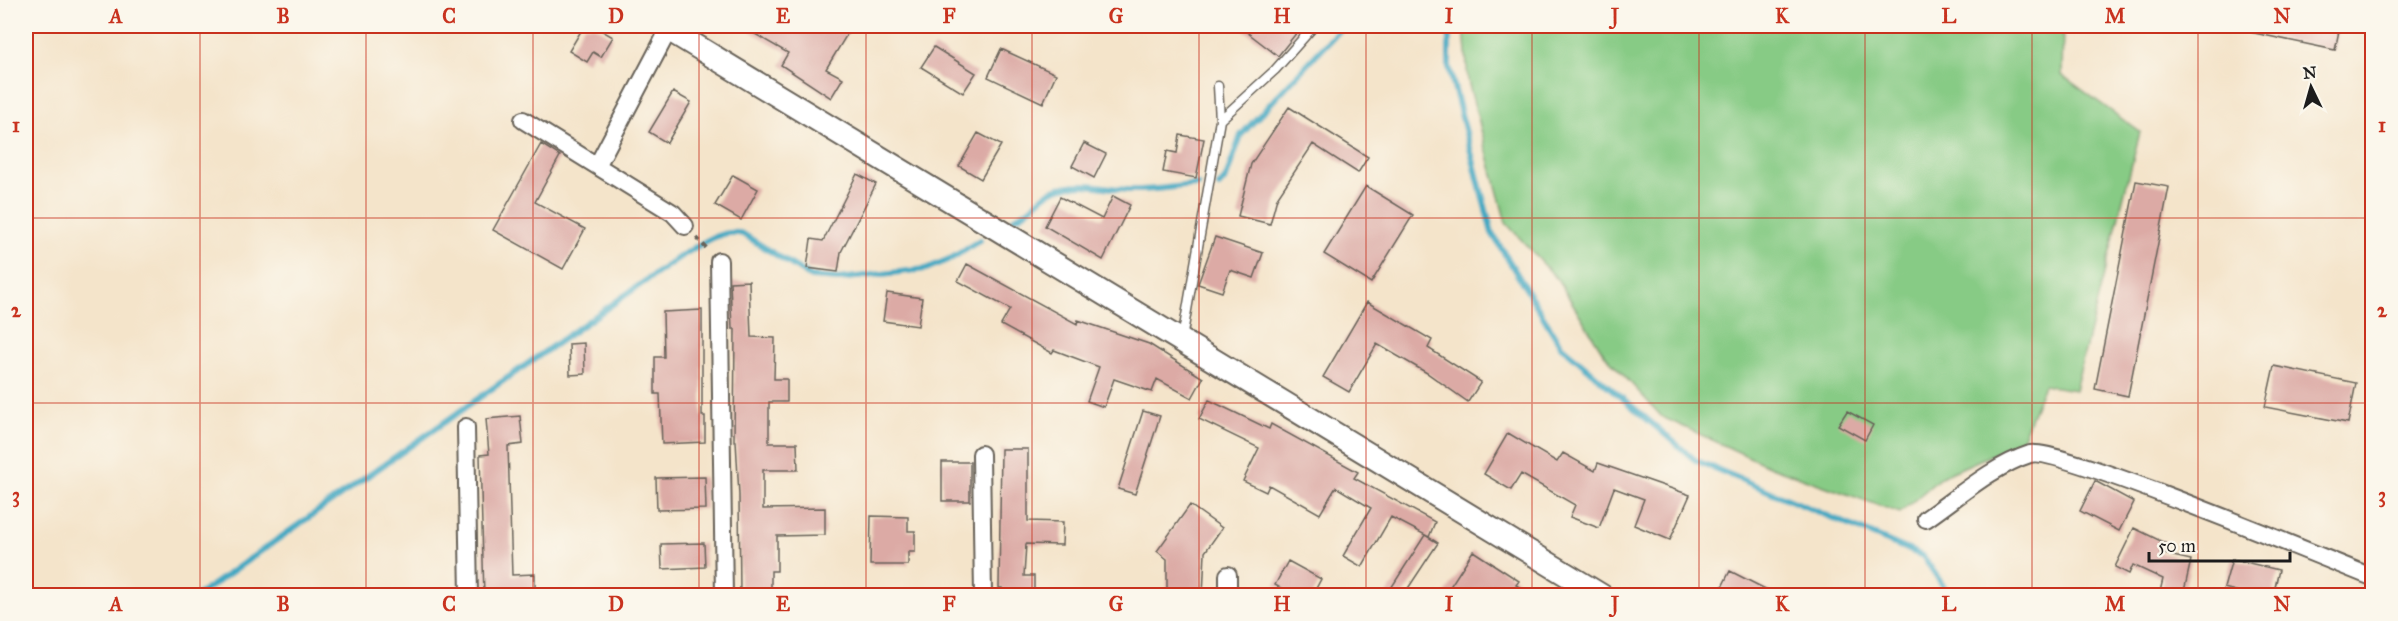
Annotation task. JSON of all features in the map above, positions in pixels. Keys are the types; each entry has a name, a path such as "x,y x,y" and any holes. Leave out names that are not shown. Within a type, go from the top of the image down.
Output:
{"main road":[{"path":"666,27 1182,343 1602,596"}],"street":[{"path":"598,164 666,27"},
{"path":"523,120 598,164 673,213 685,226"},
{"path":"719,261 724,596"},
{"path":"466,427 469,596"},
{"path":"1926,519 1997,470 2032,453 2093,468 2373,577"},
{"path":"981,454 983,596"},
{"path":"1228,575 1228,596"}],"lane":[{"path":"1220,120 1275,70 1314,26"},
{"path":"1182,343 1220,120 1218,86"}],"path":[{"path":"685,226 719,261"}],"green space":[{"path":"1464,26 2063,26 2062,75 2140,132 2075,390 2044,385 2021,442 1941,477 1900,513 1771,467 1662,417 1604,354 1558,280 1506,223 1468,81"}],"building":[{"path":"584,26 594,26 613,37 601,57 593,52 587,62 569,51"},
{"path":"741,26 852,26 826,69 843,78 831,98 781,65 788,53"},
{"path":"1239,26 1302,26 1278,56"},
{"path":"2250,26 2340,26 2335,50 2249,32"},
{"path":"934,47 976,73 963,93 921,67"},
{"path":"1001,49 1056,74 1043,103 988,77"},
{"path":"673,92 691,102 667,143 649,132"},
{"path":"1289,107 1368,157 1358,173 1313,144 1277,198 1270,224 1238,216 1251,164"},
{"path":"978,133 1001,145 981,179 959,166"},
{"path":"1180,135 1204,139 1196,178 1163,172 1167,151 1177,153"},
{"path":"1084,143 1106,154 1094,178 1072,166"},
{"path":"541,144 560,156 535,202 585,229 563,269 493,230"},
{"path":"857,174 876,184 841,252 838,272 807,268 811,239 823,241"},
{"path":"733,175 758,189 741,220 715,205"},
{"path":"2136,181 2169,187 2128,396 2095,389"},
{"path":"1366,186 1413,215 1371,283 1324,254"},
{"path":"1113,196 1130,205 1103,260 1045,226 1060,197 1102,219"},
{"path":"1215,237 1263,253 1254,278 1230,270 1222,292 1198,284"},
{"path":"967,264 1077,324 1078,320 1149,344 1203,378 1192,398 1157,379 1152,392 1114,379 1104,407 1087,401 1099,367 1054,350 1052,353 1001,325 1010,309 958,281"},
{"path":"749,281 751,337 775,338 774,379 787,379 787,402 769,402 769,443 797,443 798,470 763,470 763,509 825,508 825,535 777,536 777,571 771,571 771,596 740,596 739,495 736,441 734,441 735,329 732,329 730,282"},
{"path":"887,293 922,298 918,326 883,321"},
{"path":"1367,302 1432,340 1428,348 1481,382 1468,402 1427,373 1377,344 1349,392 1323,377"},
{"path":"702,310 702,416 705,416 705,442 662,444 660,394 655,394 655,357 664,357 663,312"},
{"path":"584,343 585,374 570,375 569,344"},
{"path":"2274,366 2356,383 2348,423 2265,407"},
{"path":"1209,400 1269,429 1271,424 1358,472 1354,478 1435,522 1429,537 1391,517 1362,567 1343,556 1371,508 1336,487 1320,514 1269,485 1266,492 1243,481 1259,448 1199,419"},
{"path":"1143,411 1160,416 1135,494 1118,489"},
{"path":"1847,411 1873,425 1865,440 1838,425"},
{"path":"520,416 523,444 508,446 512,575 535,574 535,596 484,596 480,455 489,454 486,419"},
{"path":"1508,433 1557,462 1563,453 1595,471 1598,463 1690,495 1670,540 1634,525 1644,499 1614,488 1599,528 1570,517 1575,505 1521,474 1511,490 1484,474"},
{"path":"1001,449 1028,449 1028,521 1063,522 1062,545 1026,544 1024,576 1034,576 1034,596 1002,596 1002,588 999,588"},
{"path":"942,462 970,462 970,501 942,501"},
{"path":"705,477 706,509 657,510 656,478"},
{"path":"2095,481 2134,502 2119,531 2080,511"},
{"path":"1190,505 1222,528 1205,552 1203,596 1167,596 1167,559 1157,551"},
{"path":"871,516 908,517 908,531 915,531 915,552 908,552 908,565 870,565"},
{"path":"2134,528 2165,543 2160,553 2191,560 2183,596 2159,596 2163,579 2133,565 2129,574 2115,567"},
{"path":"1425,535 1438,543 1403,596 1386,596"},
{"path":"704,543 705,567 662,569 661,544"},
{"path":"1473,551 1519,581 1516,585 1533,596 1444,596"},
{"path":"2232,559 2279,570 2273,596 2254,596 2224,588"},
{"path":"1288,561 1321,579 1312,596 1295,596 1275,585"},
{"path":"1730,571 1779,596 1730,596 1720,591"}],"waterway":[{"path":"1219,186 1226,178 1241,135 1343,26"},
{"path":"1449,26 1449,67 1492,233 1561,346 1695,460 1923,556 1950,596"},
{"path":"1014,218 1027,211 1049,193 1064,187 1089,185 1137,190 1198,185"},
{"path":"197,596 681,256 719,235 743,234 811,277 839,279 926,269 952,258 980,240"}]}
